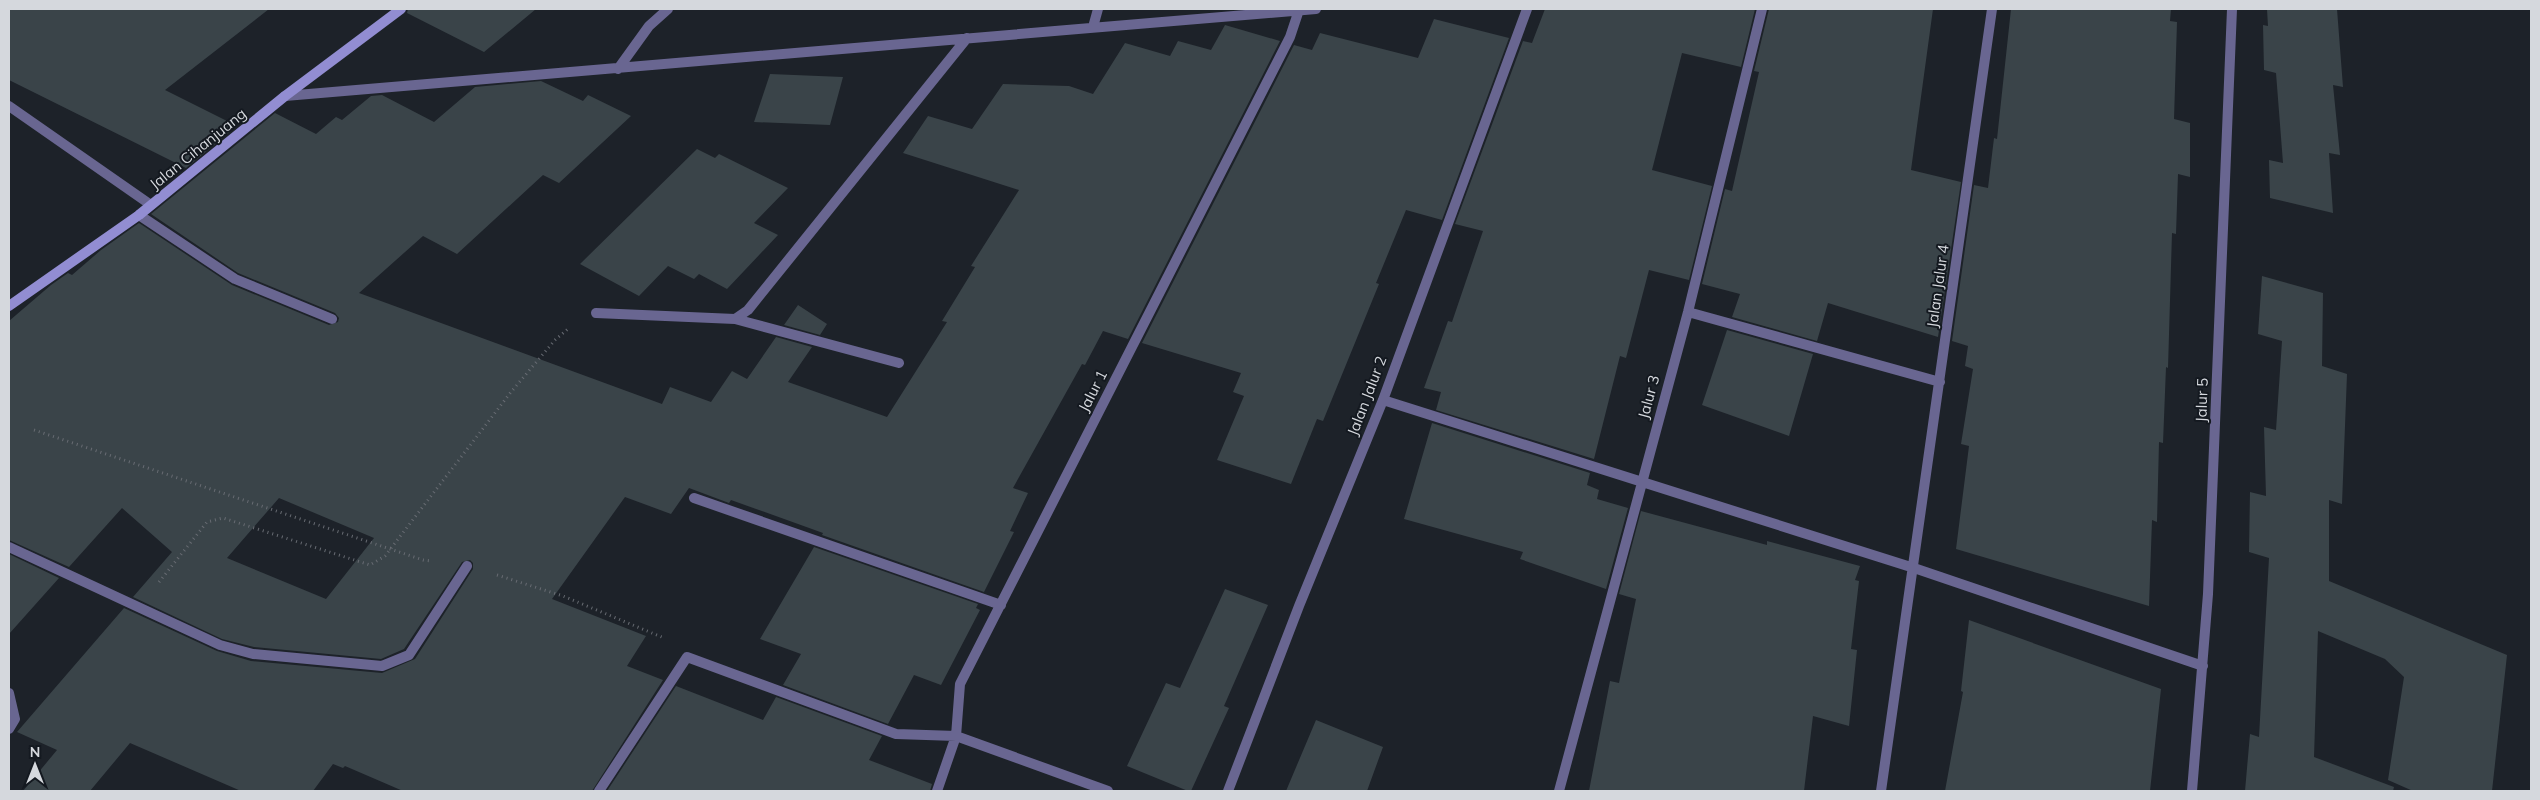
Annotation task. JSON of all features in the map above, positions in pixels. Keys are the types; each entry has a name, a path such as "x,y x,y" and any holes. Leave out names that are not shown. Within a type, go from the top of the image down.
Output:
{"main road":[{"name":"Jalan Cihanjuang","path":"9,306 139,215 285,96 401,9"}],"street":[{"path":"618,69 650,26 668,9"},
{"path":"1093,26 1098,9"},
{"path":"285,96 618,69 1093,26 1316,9"},
{"name":"Jalan Jalur 2","path":"1228,791 1299,606 1383,400 1526,9"},
{"name":"Jalur 3","path":"1559,791 1688,312 1762,9"},
{"name":"Jalan Jalur 4","path":"1881,791 1992,9"},
{"name":"Jalur 5","path":"2192,791 2203,666 2215,451 2232,9"},
{"name":"Jalur 1","path":"937,791 956,736 960,684 1290,37 1299,10"},
{"path":"735,319 748,310 967,38"},
{"path":"9,106 151,205"},
{"path":"139,215 235,279 332,319"},
{"path":"1688,312 1940,382"},
{"path":"596,313 735,319 899,363"},
{"path":"1383,400 1914,568 2203,666"},
{"path":"694,498 1001,605"},
{"path":"9,547 220,645 253,654 382,666 410,655 467,566"},
{"path":"600,791 686,657 896,734 956,736 1108,791"},
{"path":"9,694 15,719 9,729"}],"path":[{"path":"139,608 207,522 215,519 223,518 370,565 378,561 385,556 511,392 555,340 574,323 596,313"},
{"path":"34,430 422,560 467,566 563,596 663,637 686,657"}],"building":[{"path":"9,9 269,9 165,90 237,126 186,168 9,80"},
{"path":"408,9 536,9 484,52 407,13"},
{"path":"1545,9 1755,9 1741,67 1682,53 1652,170 1712,186 1689,280 1649,270 1626,358 1620,356 1594,459 1436,410 1441,392 1424,388 1448,321 1452,322 1483,231 1455,224 1523,41 1532,43"},
{"path":"1769,9 1933,9 1911,170 1961,182 1938,337 1828,303 1817,341 1732,317 1740,294 1702,284 1725,189 1732,191 1759,72 1754,71"},
{"path":"2011,9 2171,9 2170,21 2177,22 2174,119 2190,123 2190,177 2178,174 2176,234 2172,233 2168,368 2166,367 2163,443 2159,442 2157,522 2152,520 2149,606 1956,549 1969,446 1961,444 1973,369 1965,366 1968,346 1952,341 1974,185 1988,188 1994,138 1997,139"},
{"path":"2267,9 2337,9 2343,87 2333,85 2340,155 2329,153 2333,213 2270,198 2269,160 2283,163 2276,73 2264,70 2263,25 2268,26"},
{"path":"1434,19 1509,38 1442,220 1406,210 1376,283 1379,284 1323,421 1317,419 1291,484 1217,460 1244,396 1233,392 1241,373 1142,343 1294,45 1312,50 1320,33 1418,58"},
{"path":"1225,25 1280,41 1128,339 1103,331 1085,365 1082,364 1013,488 1028,493 1010,531 1014,532 984,592 822,535 823,533 731,500 729,503 689,488 671,514 625,497 552,599 646,636 627,666 663,680 592,791 403,791 345,766 343,768 333,764 313,791 241,791 130,743 90,791 23,791 57,750 17,732 124,608 217,651 251,661 382,673 415,659 473,569 473,563 470,560 462,562 404,649 381,659 254,647 222,639 133,597 172,552 122,508 69,567 9,540 9,321 51,285 68,273 72,275 101,250 139,223 232,285 329,325 338,322 339,318 335,313 238,273 151,214 275,113 316,134 336,117 342,120 371,96 382,95 434,122 475,87 541,81 583,101 588,95 631,116 559,183 543,175 457,254 423,236 359,293 662,404 670,387 711,402 732,371 747,379 776,337 812,347 788,382 887,417 947,322 942,321 975,267 971,266 1019,190 903,153 928,116 972,129 1003,84 1069,86 1093,94 1125,43 1170,56 1178,41 1211,50","holes":["279,498 374,538 326,599 227,558"]},
{"path":"770,74 843,77 830,125 754,122"},
{"path":"697,149 715,158 719,154 788,188 754,223 778,235 727,289 699,274 694,279 668,266 639,296 580,264"},
{"path":"2262,276 2323,293 2322,366 2347,374 2342,504 2329,500 2329,581 2507,655 2492,791 2413,791 2388,780 2404,677 2385,659 2318,631 2314,757 2394,787 2393,791 2245,791 2250,734 2259,737 2269,558 2249,552 2250,492 2266,496 2264,427 2276,430 2282,341 2258,334"},
{"path":"798,305 827,324 820,335 784,325"},
{"path":"1727,330 1813,354 1789,436 1702,405"},
{"path":"1432,423 1590,473 1587,485 1599,490 1597,499 1628,508 1606,589 1520,559 1523,552 1404,519"},
{"path":"1641,511 1767,545 1767,541 1860,566 1855,580 1859,581 1851,649 1857,650 1849,726 1813,716 1804,791 1589,791 1610,681 1619,683 1636,599 1619,594"},
{"path":"814,547 978,604 976,608 980,610 941,685 914,675 888,724 783,685 801,654 760,639"},
{"path":"9,554 59,578 9,634"},
{"path":"1225,589 1268,605 1224,706 1229,708 1191,791 1188,791 1127,766 1166,683 1180,688"},
{"path":"1969,620 2161,689 2150,791 1945,791 1963,692 1961,691"},
{"path":"676,686 763,720 776,697 882,736 869,760 932,784 930,791 607,791"},
{"path":"1316,720 1383,747 1367,791 1286,791"}]}
